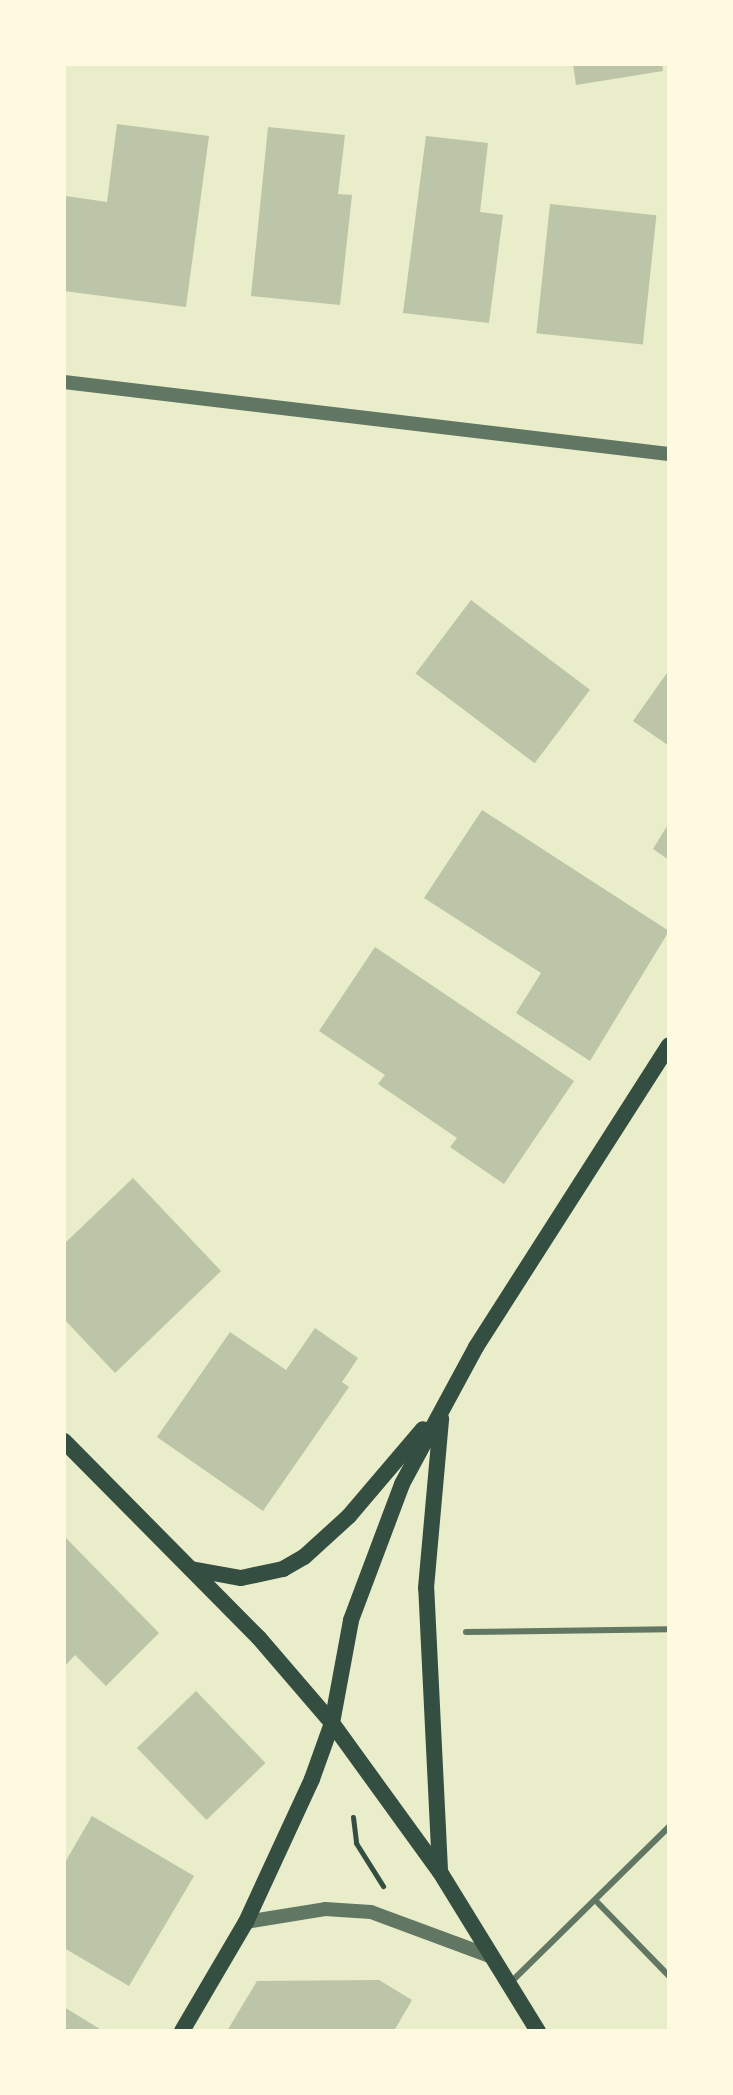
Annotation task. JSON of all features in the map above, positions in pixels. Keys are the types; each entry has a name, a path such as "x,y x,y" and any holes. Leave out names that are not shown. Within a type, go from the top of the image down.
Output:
{"main road":[{"path":"182,2031 246,1922 287,1840 332,1723 351,1620 381,1533 442,1406 669,1045"},
{"path":"191,1568 241,1578 283,1569 304,1557 349,1516 442,1406"},
{"path":"440,1872 426,1588 442,1406"},
{"path":"64,1441 191,1568 332,1723 440,1872 538,2031"}],"street":[{"path":"64,382 669,454"},
{"path":"246,1922 325,1909 371,1912 490,1956"}],"lane":[{"path":"466,1632 669,1629"},
{"path":"508,1985 598,1903 669,1827"},
{"path":"598,1903 669,1976"}],"path":[{"path":"353,1817 356,1843 385,1888"}],"building":[{"path":"573,64 662,64 663,71 576,85"},
{"path":"117,124 209,136 186,307 64,291 66,196 107,202"},
{"path":"268,127 345,135 338,194 352,195 340,305 251,296"},
{"path":"426,136 488,143 480,212 503,215 489,323 403,313"},
{"path":"550,204 656,215 643,344 536,333"},
{"path":"471,600 590,690 535,763 416,673"},
{"path":"669,670 669,746 633,721"},
{"path":"482,810 669,931 590,1061 516,1013 541,973 424,898"},
{"path":"669,823 669,860 653,849"},
{"path":"375,947 574,1081 504,1184 450,1147 457,1138 378,1084 385,1075 319,1031"},
{"path":"133,1178 221,1271 115,1373 64,1319 64,1244"},
{"path":"315,1328 358,1358 342,1382 349,1387 263,1511 157,1437 230,1332 286,1370"},
{"path":"64,1536 159,1633 106,1686 75,1655 64,1667"},
{"path":"196,1691 265,1763 206,1820 137,1748"},
{"path":"92,1816 194,1876 129,1986 64,1948 64,1864"},
{"path":"379,1980 412,2000 394,2031 227,2031 257,1981"},
{"path":"64,2007 103,2031 64,2031"}]}
